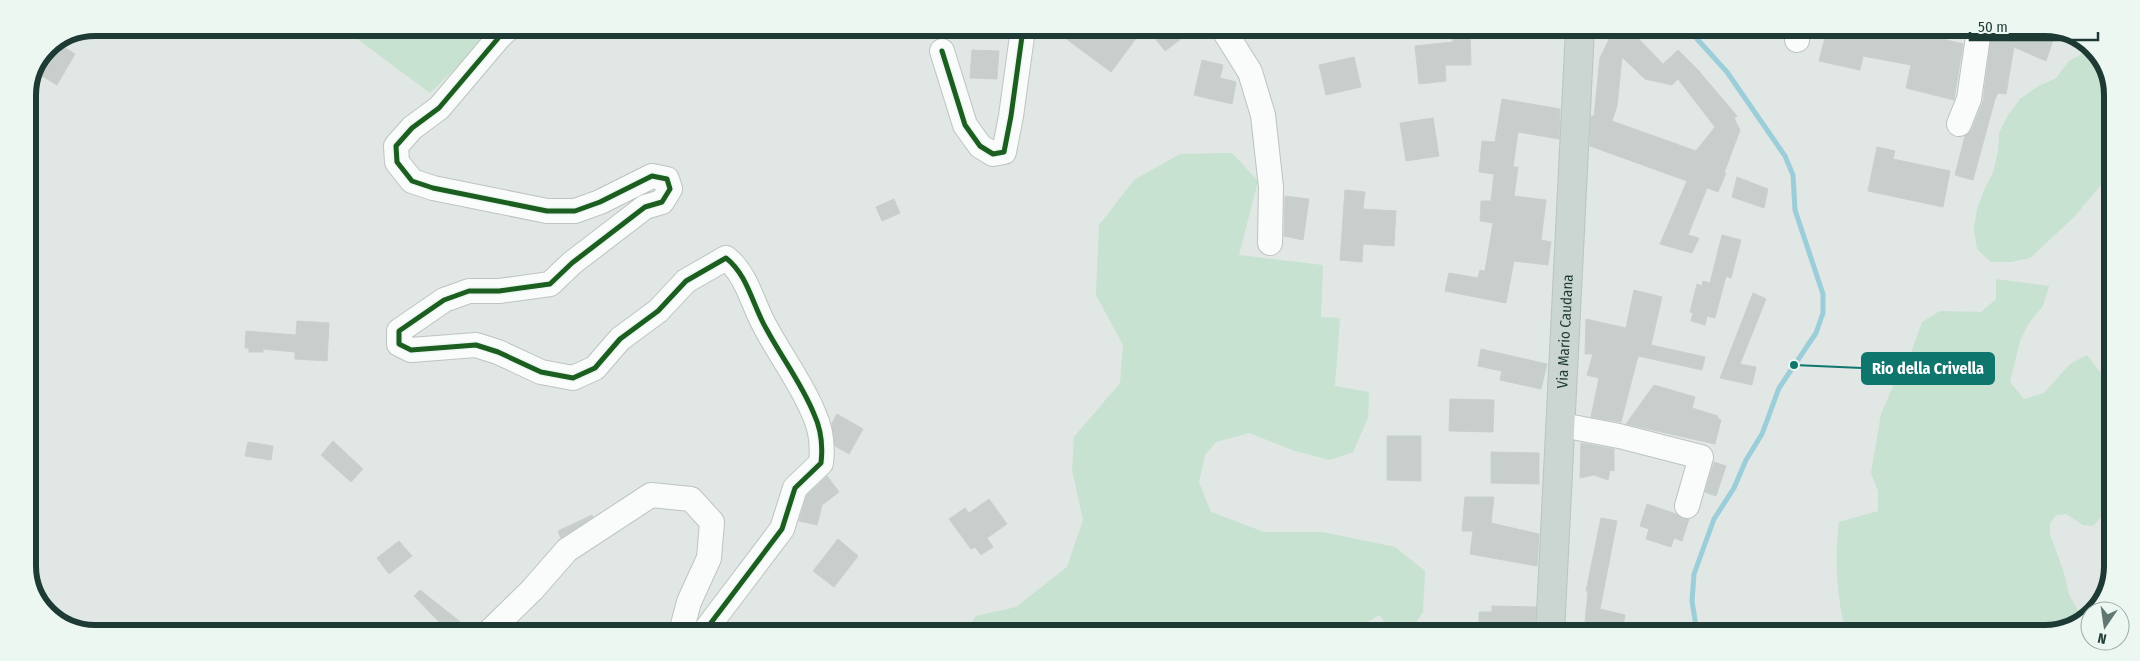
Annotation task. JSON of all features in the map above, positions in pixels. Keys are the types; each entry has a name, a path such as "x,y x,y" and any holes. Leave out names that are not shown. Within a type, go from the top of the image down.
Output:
{"main road":[{"name":"Via Mario Caudana","path":"1550,625 1562,425 1580,36"}],"street":[{"path":"500,36 439,108 412,128 396,146 397,162 412,181 433,188 547,211 575,211 600,202 652,176 667,180 670,189 662,202 645,207 572,262 550,284 499,291 468,291 444,300 400,331 399,344 411,350 476,345 498,352 541,372 573,378 595,368 620,339 658,311 686,281 726,258 737,266 766,329 815,414 822,441 822,460 795,488 782,529 709,625"},
{"path":"942,51 965,125 980,146 993,154 1004,152 1022,36"},
{"path":"1227,36 1250,72 1263,115 1271,186 1270,243"},
{"path":"1959,124 1969,99 1978,36"},
{"path":"1562,425 1619,436 1701,457 1687,506"},
{"path":"495,625 532,590 568,550 651,495 691,499 712,522 709,558 689,602 683,625"}],"green space":[{"path":"354,36 489,36 430,93"},
{"path":"2086,52 2092,59 2101,76 2104,91 2104,183 2074,217 2030,258 2011,262 1991,262 1977,249 1974,229 1977,209 1993,172 1998,152 1999,133 2008,115 2020,99 2037,87 2056,78 2069,61"},
{"path":"1232,153 1258,181 1239,255 1323,265 1321,317 1340,318 1335,386 1369,392 1368,418 1353,452 1330,460 1295,451 1249,433 1216,442 1205,455 1199,482 1211,512 1264,532 1322,532 1395,547 1425,571 1423,612 1414,625 1386,625 1380,615 1362,625 970,625 976,616 1016,607 1067,567 1083,520 1072,470 1074,437 1120,383 1123,345 1096,295 1099,225 1134,180 1180,154"},
{"path":"1996,279 2049,286 2043,306 2029,323 2020,341 2010,382 2024,399 2044,393 2070,364 2087,355 2104,375 2104,513 2093,526 2083,525 2066,514 2056,515 2050,523 2050,534 2064,573 2069,594 2079,614 2064,622 2045,625 1844,625 1837,578 1839,522 1878,511 1878,491 1871,473 1881,414 1897,377 1908,361 1922,322 1940,311 1981,312 1996,299"}],"building":[{"path":"1062,36 1138,36 1111,72"},
{"path":"1153,36 1185,36 1165,51"},
{"path":"1453,36 1470,36 1471,65 1445,65 1446,81 1419,84 1415,46 1453,42"},
{"path":"1611,36 1636,36 1663,64 1678,50 1698,70 1737,116 1734,118 1740,130 1724,173 1726,173 1718,192 1707,188 1688,235 1699,238 1692,253 1660,244 1687,181 1590,146 1591,116 1594,116 1600,58","holes":["1622,57 1645,79 1672,85 1678,79 1715,127 1696,151 1612,121 1617,106"]},
{"path":"1825,36 1931,36 1963,44 1954,100 1906,88 1911,65 1863,56 1860,70 1819,61"},
{"path":"1991,36 2039,36 2053,40 2046,61 2014,47 2006,94 1998,93 1995,99 1973,180 1955,175 1965,136 1972,129 1983,101"},
{"path":"62,46 75,54 57,85 40,75 46,62"},
{"path":"972,50 999,51 997,79 970,78"},
{"path":"1354,57 1361,87 1326,95 1319,65"},
{"path":"1202,60 1223,65 1220,78 1236,82 1232,104 1194,95"},
{"path":"1502,99 1560,109 1559,139 1518,132 1513,167 1518,167 1514,196 1546,200 1541,240 1551,242 1548,265 1514,261 1506,303 1445,291 1449,273 1478,278 1480,270 1485,271 1493,223 1480,221 1481,201 1491,201 1494,174 1479,172 1482,141 1495,142"},
{"path":"1433,118 1439,156 1406,161 1400,123"},
{"path":"1877,147 1895,151 1893,159 1950,171 1943,207 1868,191"},
{"path":"1737,177 1768,189 1764,208 1732,197"},
{"path":"1345,190 1365,192 1363,209 1396,211 1394,246 1363,244 1362,262 1340,260"},
{"path":"1285,196 1309,199 1303,240 1284,236"},
{"path":"894,199 900,213 882,221 876,207"},
{"path":"1722,235 1741,240 1731,278 1726,276 1715,318 1707,316 1705,325 1691,321 1693,313 1690,312 1697,284 1702,286 1703,281 1710,283"},
{"path":"1634,290 1662,297 1651,345 1705,357 1702,370 1638,356 1621,422 1591,417 1599,378 1587,375 1593,354 1585,354 1586,319 1626,328"},
{"path":"1753,293 1766,299 1740,364 1756,367 1752,385 1720,378"},
{"path":"297,321 329,323 327,361 295,359 295,352 263,349 263,352 249,352 249,348 245,348 246,331 296,335"},
{"path":"1481,349 1547,364 1541,389 1500,380 1502,371 1478,366"},
{"path":"1654,385 1695,397 1692,408 1718,416 1717,418 1721,420 1715,444 1626,424"},
{"path":"1450,399 1494,400 1493,432 1449,431"},
{"path":"837,414 863,429 849,454 835,446 832,423"},
{"path":"1387,436 1421,436 1421,481 1387,480"},
{"path":"333,441 363,469 351,482 321,455"},
{"path":"248,442 273,446 271,460 245,456"},
{"path":"1581,443 1614,449 1614,471 1610,470 1608,480 1594,475 1580,478"},
{"path":"1491,452 1539,453 1539,484 1491,483"},
{"path":"1714,462 1726,466 1716,496 1705,492"},
{"path":"827,476 839,492 822,505 817,525 799,521 807,495"},
{"path":"1465,497 1494,497 1491,523 1539,534 1537,566 1470,554 1473,531 1462,531"},
{"path":"989,499 1007,524 987,538 993,547 981,555 975,547 971,549 949,519 965,508 969,513"},
{"path":"1647,504 1676,514 1683,519 1689,519 1682,541 1674,538 1671,547 1646,539 1649,529 1640,526"},
{"path":"592,515 593,517 561,538 558,531"},
{"path":"1601,518 1617,521 1600,609 1625,615 1623,625 1585,625 1588,591 1586,591"},
{"path":"838,539 858,556 834,587 813,571"},
{"path":"399,541 412,556 389,574 377,558"},
{"path":"420,590 464,625 442,625 414,596"},
{"path":"1492,606 1536,607 1535,625 1479,625 1479,612 1492,612"}],"waterway":[{"path":"1694,36 1727,72 1785,156 1793,175 1795,210 1823,294 1823,313 1816,333 1779,388 1762,434 1746,460 1734,488 1714,519 1694,574 1692,601 1696,625"}],"cycle path":[{"path":"500,36 439,108 412,128 396,146 397,162 412,181 433,188 547,211 575,211 600,202 652,176 667,179 670,189 662,202 645,207 572,263 550,284 499,291 469,291 444,300 399,331 399,344 411,350 476,345 498,352 541,372 573,378 595,368 620,339 658,311 686,281 726,258 734,265 745,282 762,321 809,403 820,432 822,457 821,463 795,488 782,529 709,625"},
{"path":"942,51 965,125 980,146 993,154 1004,152 1022,36"}],"place":[{"name":"Rio della Crivella","path":"1794,365"}]}
